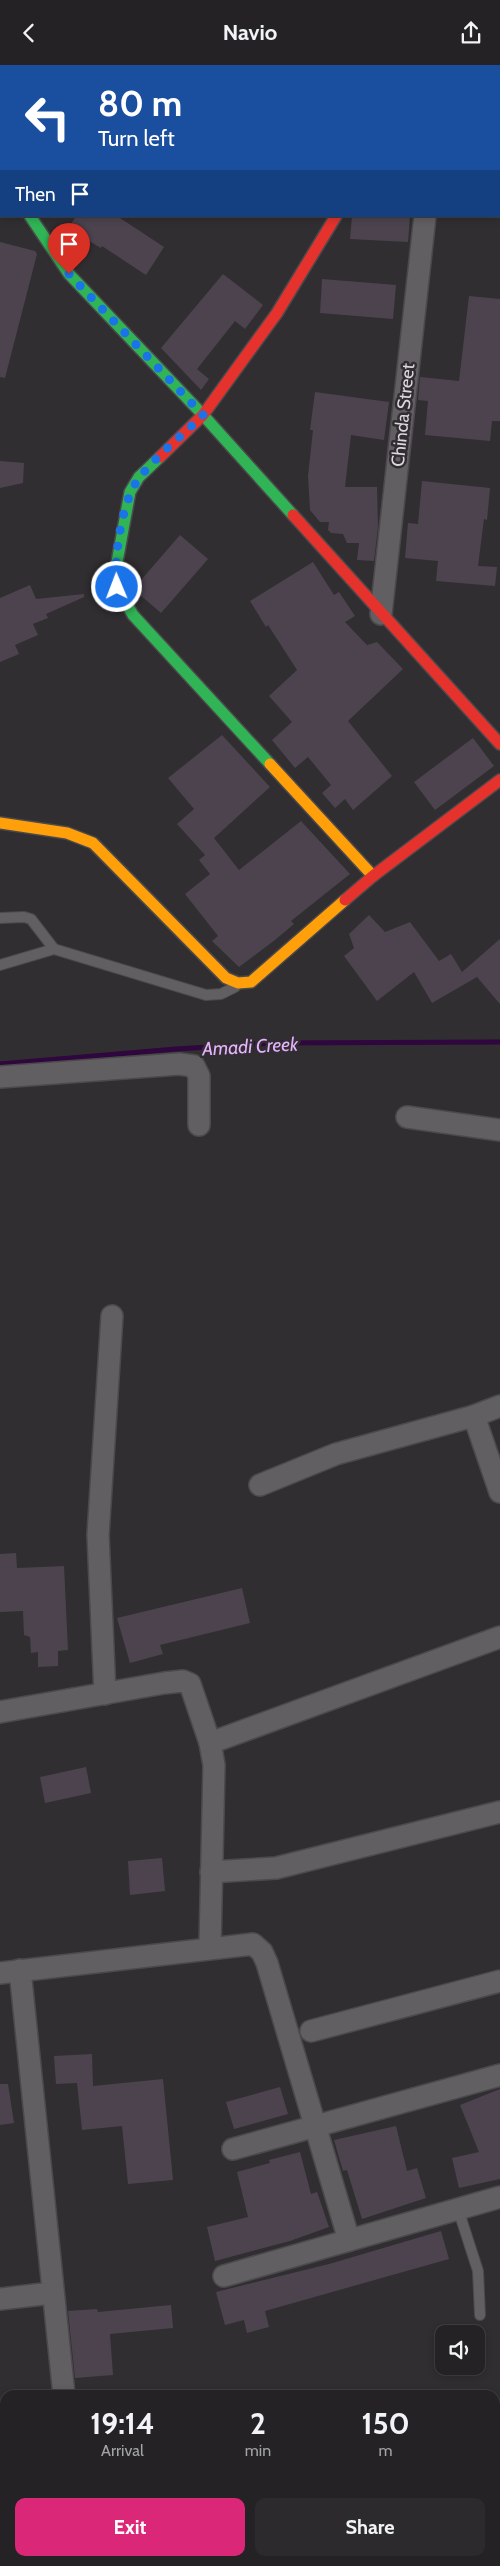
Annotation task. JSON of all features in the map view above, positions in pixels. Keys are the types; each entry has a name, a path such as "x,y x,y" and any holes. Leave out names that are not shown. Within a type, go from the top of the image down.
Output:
{"street":[{"path":"31,217 69,274 203,415 500,744"},
{"path":"335,217 278,313 240,361 203,415 139,477 130,493 117,553 115,573 117,587 133,615 373,876"},
{"name":"Chinda Street","path":"381,614 425,217"},
{"path":"0,823 67,833 93,843 226,978 234,983 243,983 251,982 373,876 500,780"},
{"path":"0,1077 179,1064 194,1066 198,1076 199,1125"},
{"path":"407,1117 500,1130"},
{"path":"105,1694 98,1527 112,1317"},
{"path":"260,1485 336,1454 474,1416 500,1406"},
{"path":"474,1416 500,1493"},
{"path":"210,1743 500,1637"},
{"path":"0,1712 183,1681 190,1685 210,1743 214,1765 210,1872 210,1947"},
{"path":"210,1872 276,1868 500,1812"},
{"path":"63,2390 10,1971 248,1943 253,1944 262,1951 349,2240"},
{"path":"311,2031 500,1981"},
{"path":"233,2149 500,2075"},
{"path":"224,2276 500,2197"},
{"path":"0,2299 52,2293"}],"lane":[{"path":"0,918 24,917 31,919 54,949"},
{"path":"0,965 54,949 206,995 221,994 243,983"},
{"path":"458,2209 478,2271 480,2315"}],"building":[{"path":"75,217 119,217 164,247 146,275 102,246 101,248 68,229"},
{"path":"352,217 410,217 408,242 350,239"},
{"path":"0,242 35,251 37,254 5,378 0,377"},
{"path":"223,274 263,305 245,329 235,321 197,369 209,379 201,390 161,348"},
{"path":"322,279 396,285 393,319 320,313"},
{"path":"469,296 500,299 500,421 492,421 490,441 425,435 428,401 418,400 420,377 459,381"},
{"path":"315,392 389,402 384,440 351,435 345,487 377,487 378,527 374,561 357,560 359,543 347,543 343,534 331,533 328,530 329,522 320,522 310,510 308,476 313,430 310,430"},
{"path":"0,461 24,463 23,483 0,488"},
{"path":"422,481 490,488 487,520 484,519 478,566 497,567 495,586 436,581 438,561 405,558 408,523 418,524"},
{"path":"180,535 208,559 161,613 139,594 135,587"},
{"path":"313,562 334,595 339,592 355,616 345,622 367,645 377,642 403,669 348,721 392,776 353,810 345,799 335,808 322,793 331,785 308,757 295,768 272,740 292,722 269,696 297,670 250,601"},
{"path":"30,585 36,599 84,594 84,597 46,614 48,618 33,624 38,635 15,645 19,654 0,662 0,598"},
{"path":"222,735 270,787 214,838 239,870 301,821 350,874 291,921 294,924 275,940 239,967 212,941 218,936 185,894 210,874 199,860 205,855 177,824 194,809 168,778"},
{"path":"473,738 494,766 435,810 414,782"},
{"path":"369,915 385,932 410,922 439,961 451,954 462,972 500,939 500,1004 477,977 432,1003 414,972 377,1001 344,956 354,948 349,934"},
{"path":"16,1553 17,1568 64,1566 68,1650 58,1651 58,1666 38,1667 38,1652 31,1653 30,1637 24,1635 23,1611 0,1612 0,1554"},
{"path":"242,1588 250,1623 160,1645 163,1654 130,1663 117,1618"},
{"path":"86,1767 91,1793 45,1803 40,1777"},
{"path":"162,1858 165,1891 130,1895 128,1861"},
{"path":"92,2054 93,2086 163,2079 173,2180 128,2184 122,2126 82,2130 77,2083 56,2084 54,2056"},
{"path":"0,2084 8,2084 14,2123 0,2125"},
{"path":"280,2087 288,2114 234,2129 226,2102"},
{"path":"500,2089 500,2179 459,2188 452,2158 479,2152 460,2105"},
{"path":"396,2126 407,2171 417,2168 426,2198 362,2219 347,2170 343,2171 334,2140"},
{"path":"300,2152 311,2194 317,2192 329,2227 290,2241 215,2261 207,2227 248,2217 237,2172 270,2163 269,2160"},
{"path":"441,2231 449,2259 265,2311 269,2327 247,2333 244,2320 225,2325 216,2292 329,2264"},
{"path":"171,2305 173,2328 110,2334 113,2375 75,2378 68,2311 97,2309 98,2312"}],"waterway":[{"name":"Amadi Creek","path":"0,1064 176,1049 274,1043 500,1042"}],"traffic: fast":[{"path":"31,217 69,274 203,415 293,515"},
{"path":"160,457 139,477 130,492 115,573 117,587 133,615 270,764"}],"traffic: slow":[{"path":"270,764 373,876"},
{"path":"0,823 67,833 93,843 226,978 238,983 251,982 345,900"}],"traffic: jam":[{"path":"160,457 203,415 277,313 335,217"},
{"path":"293,515 500,744"},
{"path":"345,900 373,876 500,780"}],"route":[{"path":"69,274 203,415 139,477 130,493 117,553 115,573 117,587"}]}
